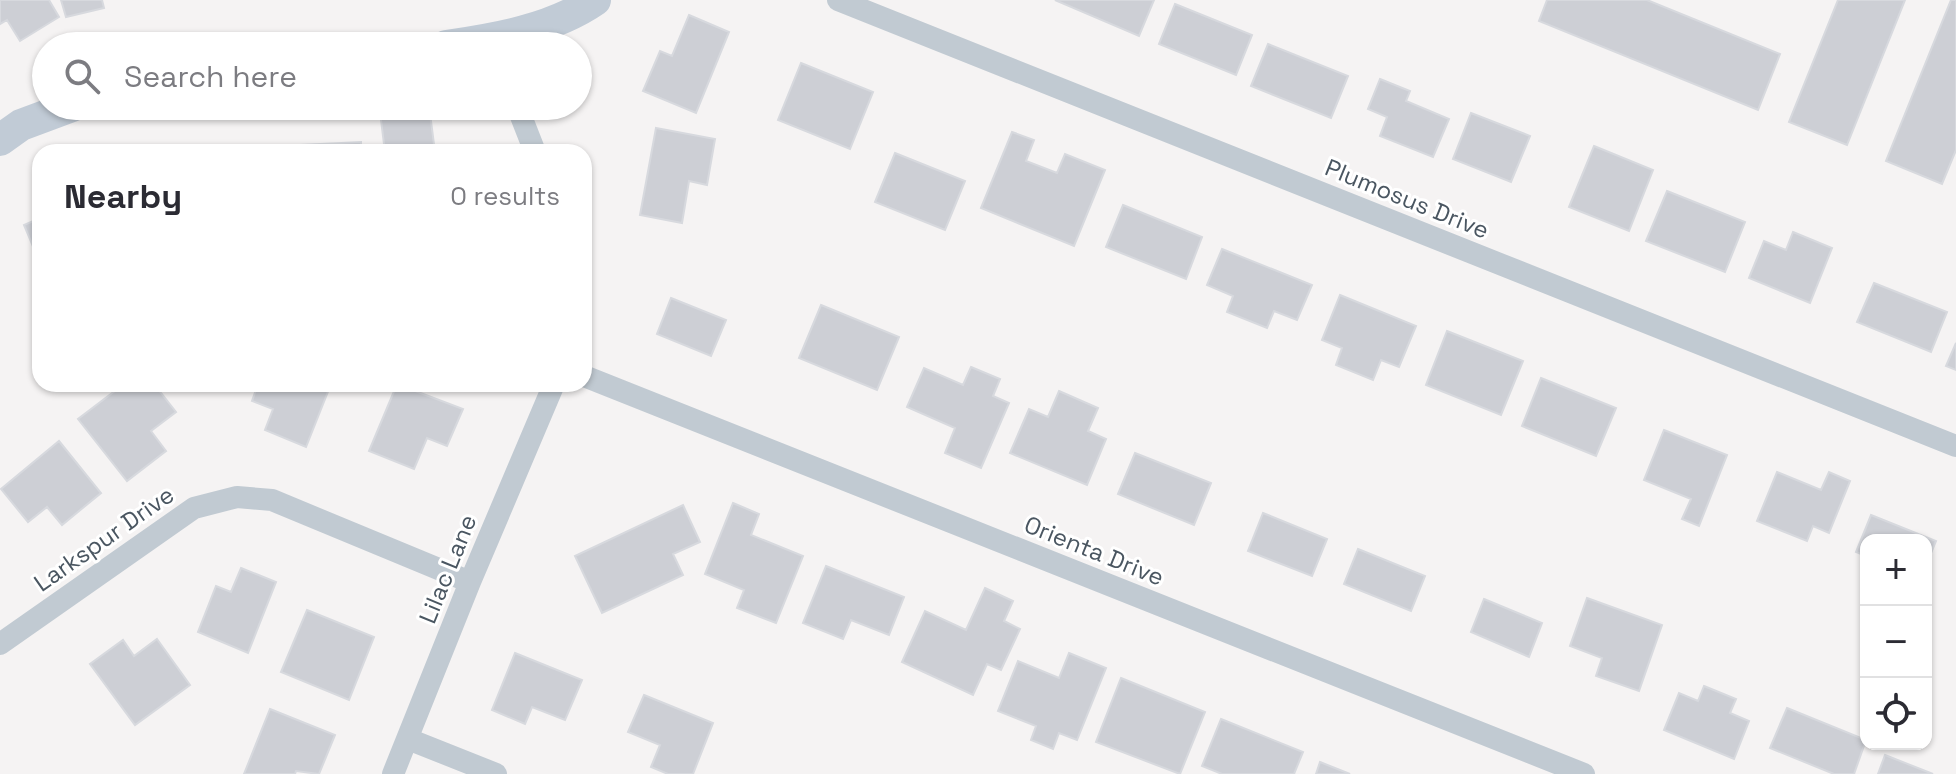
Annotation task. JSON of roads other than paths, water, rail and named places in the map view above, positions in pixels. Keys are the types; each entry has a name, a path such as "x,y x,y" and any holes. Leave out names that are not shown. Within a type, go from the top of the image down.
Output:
{"street":[{"path":"522,32 595,0"},
{"name":"Plumosus Drive","path":"838,0 1956,446"},
{"path":"0,140 21,125 34,120"},
{"path":"522,120 532,144"},
{"name":"Orienta Drive","path":"592,379 1584,774"},
{"name":"Lilac Lane","path":"393,774 551,392"},
{"name":"Larkspur Drive","path":"0,644 194,508 237,497 272,500 470,582"},
{"path":"408,739 496,774"}]}
